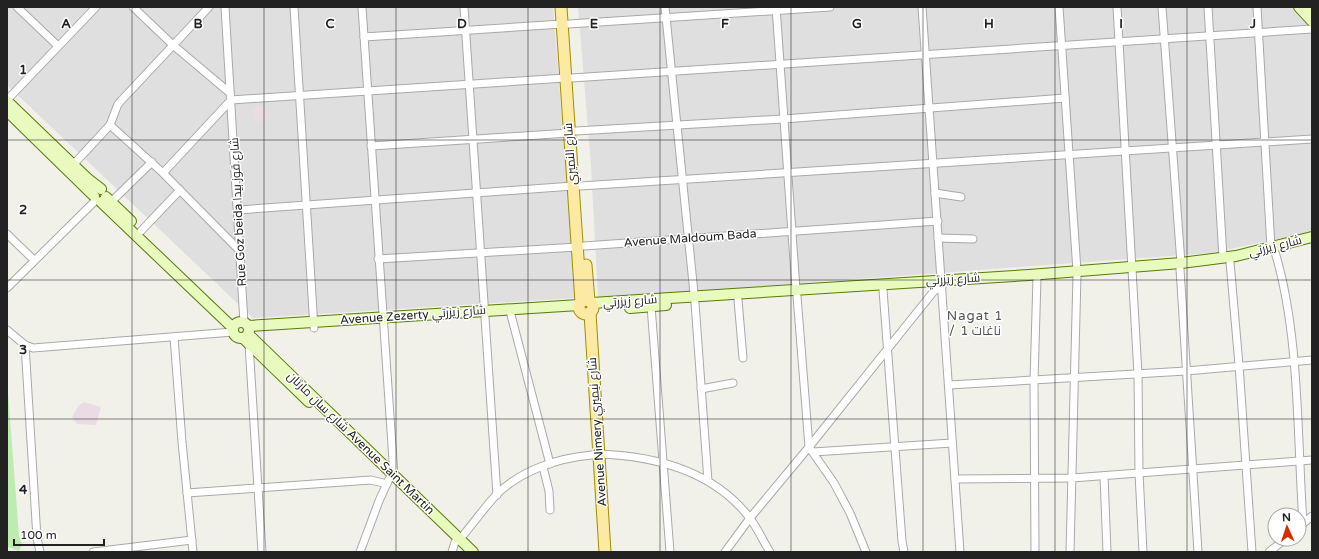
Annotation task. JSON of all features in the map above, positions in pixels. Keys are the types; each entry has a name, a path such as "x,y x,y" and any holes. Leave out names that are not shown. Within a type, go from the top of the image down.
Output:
{"main road":[{"name":"شارع النميري","path":"561,7 566,24"},
{"name":"شارع النميري","path":"568,7 566,24 569,78 585,307"},
{"name":"Avenue Nimery شارع نيميري","path":"585,307 595,455 605,552"},
{"name":"Avenue Nimery شارع نيميري","path":"595,455 598,552"}],"street":[{"path":"17,7 58,46"},
{"path":"7,100 96,7"},
{"path":"132,7 231,97 299,96 368,92 1062,44 1120,42 1312,29"},
{"path":"73,165 110,125 118,104 209,7"},
{"name":"Rue Goz beida شارع قوز بيدا","path":"225,7 238,210 243,331 262,552"},
{"path":"294,7 314,325"},
{"path":"360,552 390,479 382,321 362,7"},
{"path":"464,7 497,495"},
{"path":"665,7 695,300 708,481"},
{"path":"364,37 666,19 776,9 830,7"},
{"path":"922,7 960,552"},
{"path":"1059,7 1077,273 1070,552"},
{"path":"1117,7 1133,269 1138,374 1143,552"},
{"path":"1162,7 1198,552"},
{"path":"1208,7 1226,260 1239,365 1252,552"},
{"path":"1257,7 1264,142 1273,249 1285,295 1294,361 1300,507"},
{"path":"1299,7 1312,21"},
{"path":"1309,7 1312,10"},
{"path":"776,9 781,64 787,173 794,231 797,292 811,449 839,493 866,552"},
{"path":"163,173 231,97"},
{"path":"371,146 783,119 1065,98"},
{"name":"شارع سان مارتان Avenue Saint Martin","path":"7,100 73,165 102,197 141,230 456,545 465,552"},
{"name":"شارع سان مارتان Avenue Saint Martin","path":"7,111 102,197 243,331"},
{"path":"110,125 152,162 239,250"},
{"path":"238,210 576,186 1312,139"},
{"path":"7,288 34,260 102,197 152,162"},
{"path":"141,230 180,190"},
{"path":"935,193 961,197"},
{"name":"Avenue Maldoum Bada","path":"378,259 938,221"},
{"path":"7,234 34,260"},
{"name":"شارع زيزرتي","path":"1273,249 1312,237"},
{"path":"938,238 973,240"},
{"name":"شارع زيزرتي","path":"585,307 651,306 695,300 738,300 797,292 883,290 1077,273 1180,266 1226,260 1312,242"},
{"name":"شارع زيزرتي","path":"585,307 797,292 1037,278 1077,273"},
{"path":"1035,552 1034,381 1037,278"},
{"path":"724,552 750,518 811,449 887,350 941,284"},
{"path":"883,290 904,552"},
{"path":"738,300 743,358"},
{"path":"651,306 670,552"},
{"name":"Avenue Zezerty شارع زيزرتي","path":"243,331 585,307"},
{"name":"Avenue Zezerty شارع زيزرتي","path":"484,314 511,315 585,307"},
{"path":"511,315 550,464"},
{"path":"7,330 25,345 33,348 243,331"},
{"path":"174,337 193,552"},
{"path":"25,345 37,538 40,552"},
{"path":"949,385 1186,371 1239,365 1312,360"},
{"path":"701,389 733,383"},
{"path":"811,449 952,443"},
{"path":"456,545 497,495 525,475 550,464 576,457 595,455 627,455 663,462 708,481 750,518 770,552"},
{"path":"955,479 1072,478 1312,460"},
{"path":"543,467 549,490 550,510"},
{"path":"1104,476 1107,552"},
{"path":"187,493 257,486 390,479"},
{"path":"94,552 192,540"},
{"name":"شارع سان مارتان Avenue Saint Martin","path":"456,545 474,552"}],"shaded area":[{"path":"7,7 553,7 576,298 253,318 7,85"},
{"path":"578,7 1299,7 1312,20 1312,232 1211,253 598,298 591,166"},
{"path":"264,105 267,120 254,122 252,107"},
{"path":"84,402 101,407 96,425 77,424 72,417 78,406"}],"green space":[{"path":"7,379 19,536 22,545 19,551 8,547 7,550"}],"district":[{"name":"Nagat 1 / ناغات 1","path":"975,322"}]}
